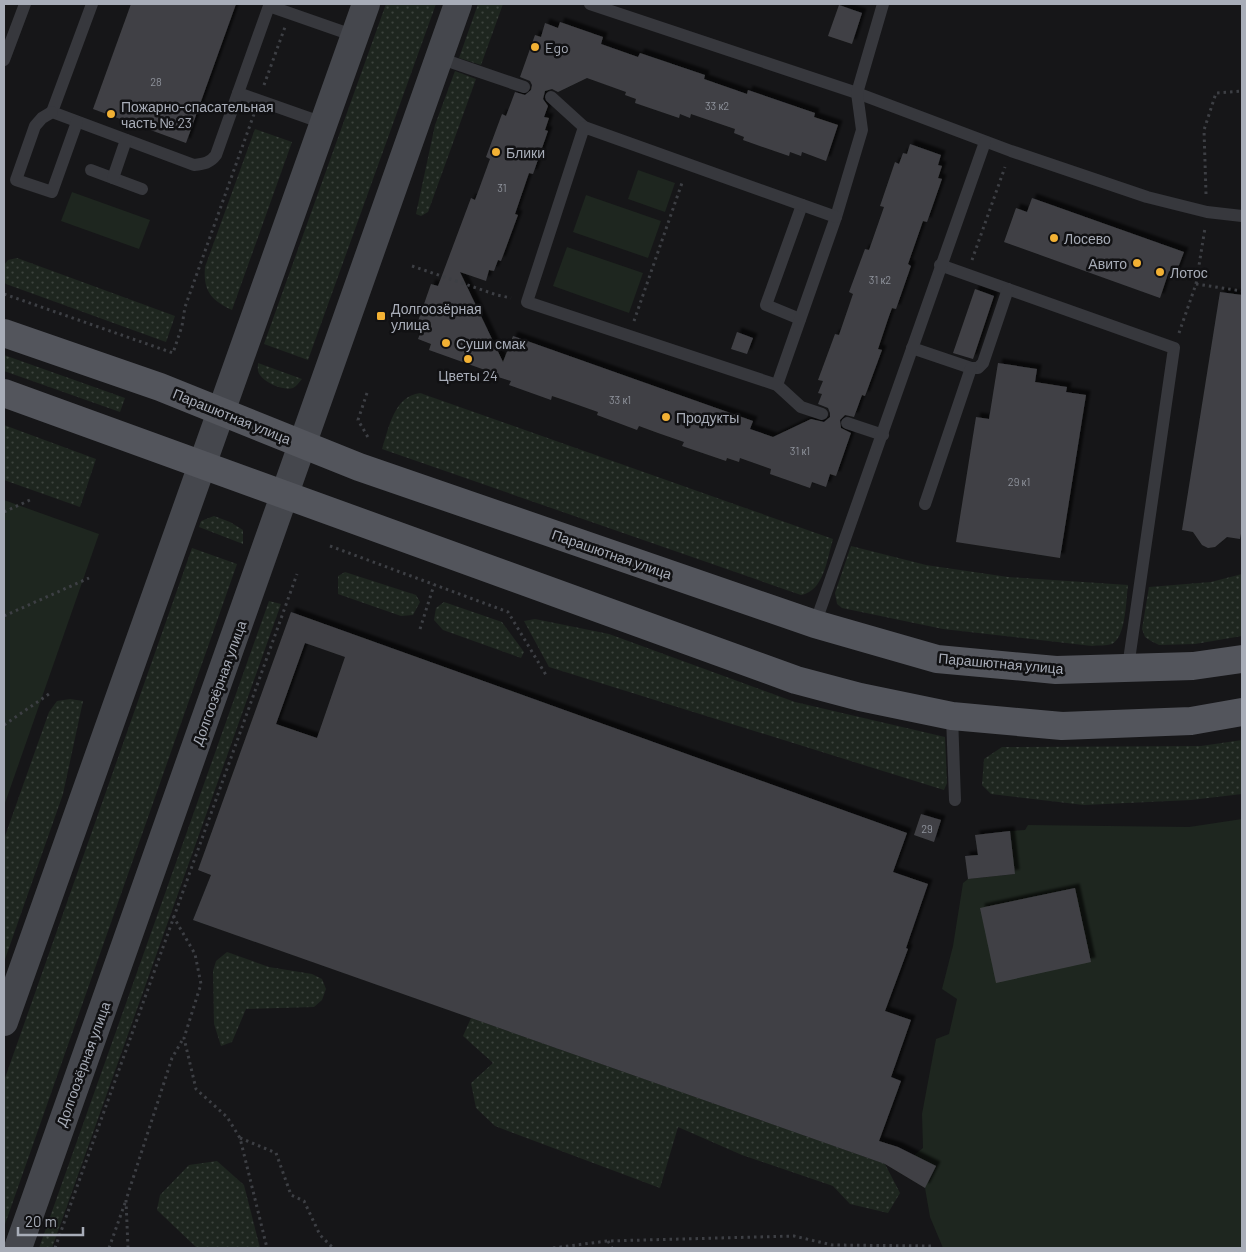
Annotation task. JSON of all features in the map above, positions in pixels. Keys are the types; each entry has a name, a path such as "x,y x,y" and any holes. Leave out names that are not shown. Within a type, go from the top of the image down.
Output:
{"main road":[{"path":"4,1022 366,4"},
{"name":"Долгоозёрная улица","path":"18,1248 458,4"},
{"name":"Парашютная улица","path":"4,333 132,376 368,470 815,624 937,658 1056,670 1192,666 1242,659"},
{"path":"4,393 796,680 860,697 952,716 1062,726 1192,721 1242,712"}],"lane":[{"path":"4,60 25,4"},
{"path":"77,122 52,192 16,180 35,126 42,118 52,112 92,4"},
{"path":"590,4 857,94 985,142 1147,196 1207,212 1242,216"},
{"path":"777,385 836,217 862,130 857,94 883,4"},
{"path":"52,112 194,165 204,164 212,160 216,155 268,5 355,36"},
{"path":"439,58 524,87"},
{"path":"238,93 323,122"},
{"path":"551,97 584,127 836,217"},
{"path":"584,127 527,302 777,385 801,407 822,414"},
{"path":"113,178 126,140"},
{"path":"815,624 844,538 883,435 940,265 985,142"},
{"path":"91,170 142,189"},
{"path":"800,319 766,305 802,205"},
{"path":"940,265 1174,348 1128,667"},
{"path":"912,348 971,368 978,368 983,363 1008,289"},
{"path":"925,504 971,368"},
{"path":"847,423 883,435"},
{"path":"952,716 955,800"}],"path":[{"path":"4,294 173,354 182,326 185,307 290,13"},
{"path":"1174,348 1196,284 1207,212 1204,130 1216,93 1242,91"},
{"path":"967,274 1011,151"},
{"path":"629,336 689,165"},
{"path":"412,266 497,295 527,302"},
{"path":"1196,284 1242,291"},
{"path":"367,393 358,420 369,439"},
{"path":"4,512 32,499"},
{"path":"330,546 508,612 546,675"},
{"path":"55,1248 297,574"},
{"path":"4,616 89,578"},
{"path":"420,629 434,585"},
{"path":"4,725 48,694"},
{"path":"109,1248 172,1058 184,1038 201,984 195,954 173,916"},
{"path":"184,1038 196,1089 227,1117 240,1138 267,1248"},
{"path":"240,1138 276,1153 292,1195 304,1201 320,1235 333,1248"},
{"path":"126,1200 128,1248"},
{"path":"554,1248 607,1241 794,1236 832,1245 933,1246 934,1248"},
{"path":"607,1241 612,1248"}],"shaded area":[{"path":"386,4 436,4 308,360 264,344"},
{"path":"478,4 503,4 481,65 459,58"},
{"path":"455,71 476,79 428,212 421,216 416,214 435,125"},
{"path":"255,129 292,142 232,310 210,294 205,282 205,267"},
{"path":"638,170 675,183 665,212 628,199"},
{"path":"72,192 150,220 139,249 61,221"},
{"path":"586,195 661,221 648,258 573,232"},
{"path":"567,247 643,273 629,313 553,286"},
{"path":"17,258 175,316 166,342 6,284 4,282 4,265 8,260"},
{"path":"4,355 125,398 120,412 4,371"},
{"path":"258,363 302,379 293,388 275,386 262,378 258,370"},
{"path":"420,393 833,539 820,581 809,592 801,595 382,449 390,423 398,406 411,395"},
{"path":"4,425 96,459 80,507 4,480"},
{"path":"4,500 99,534 4,806"},
{"path":"214,516 230,522 243,530 243,544 199,527 201,521"},
{"path":"851,546 926,565 1008,577 1128,585 1123,626 1117,640 1112,644 1092,646 943,629 842,608 837,604 835,593"},
{"path":"192,548 237,564 4,1227 4,1081"},
{"path":"345,572 416,595 420,602 413,615 401,616 338,594 338,576"},
{"path":"1242,574 1242,636 1195,644 1159,645 1145,637 1142,629 1149,587 1211,582"},
{"path":"269,601 281,604 52,1248 39,1248"},
{"path":"444,602 502,622 524,652 521,658 443,630 434,620 436,608"},
{"path":"535,619 609,634 795,702 945,737 947,783 944,790 549,667 524,621"},
{"path":"70,699 83,701 63,794 4,962 4,839 49,712 57,701"},
{"path":"1242,740 1242,794 1191,800 1084,805 991,794 982,785 984,759 1002,747 1201,746"},
{"path":"1242,819 1242,1248 943,1248 930,1217 925,1188 914,1155 923,1148 922,1114 936,1039 949,1034 957,999 942,989 953,946 963,883 968,879 1015,874 1010,831 1025,830 1028,825 1189,827"},
{"path":"227,952 269,967 312,974 322,979 326,989 322,1000 314,1007 246,1009 232,1042 221,1046 214,1024 213,971 216,961"},
{"path":"471,1018 885,1164 900,1193 888,1213 850,1204 833,1186 742,1155 678,1127 660,1188 495,1126 476,1108 471,1083 493,1063 463,1036"},
{"path":"217,1161 244,1185 260,1248 197,1248 157,1210 160,1195 189,1165"}],"building":[{"path":"131,4 236,4 186,143 93,109"},
{"path":"839,5 862,13 852,44 828,36"},
{"path":"560,22 603,37 601,44 638,57 640,53 705,75 704,79 747,94 748,90 815,113 814,117 838,125 826,161 802,152 801,156 790,152 789,156 743,140 744,137 734,133 735,129 691,114 690,118 680,114 679,118 635,103 636,99 625,95 626,92 587,78 558,92 552,89 545,91 543,99 548,106 544,117 549,118 545,130 548,131 533,174 529,173 515,214 518,215 501,261 498,260 494,271 489,270 486,281 460,272 503,362 513,336 753,421 750,429 773,437 811,419 824,422 830,417 830,413 828,408 818,404 822,394 818,393 823,381 818,380 835,334 839,335 853,294 849,292 865,249 869,250 884,207 880,206 895,162 899,164 903,153 907,154 910,144 941,155 938,165 942,166 938,178 942,179 927,222 923,221 908,264 911,266 896,309 892,308 888,319 878,349 882,350 865,396 862,395 854,417 845,415 840,420 841,428 851,433 836,476 830,474 826,487 812,482 810,488 770,474 771,469 740,458 739,462 727,458 726,461 682,446 684,442 639,426 637,430 597,415 598,412 564,400 552,396 551,400 509,385 511,381 498,377 499,375 429,350 431,344 418,339 423,326 417,324 431,284 438,286 471,198 475,200 490,159 486,157 502,114 506,116 515,92 525,95 531,90 532,85 530,81 520,77 535,35 541,37 545,23 558,28"},
{"path":"1032,198 1184,252 1176,273 1169,271 1160,298 1004,242 1016,208 1027,212"},
{"path":"975,289 994,296 973,359 953,353"},
{"path":"1220,292 1242,295 1242,528 1240,539 1227,537 1215,547 1208,548 1202,545 1193,532 1182,530"},
{"path":"737,332 753,338 747,354 731,349"},
{"path":"998,363 1037,369 1035,382 1067,387 1066,392 1086,395 1060,558 956,542 976,417 989,419"},
{"path":"291,612 907,833 893,872 928,884 906,948 908,949 885,1011 911,1020 891,1077 901,1081 879,1141 898,1147 936,1166 925,1188 885,1164 193,920 211,875 198,870","holes":["305,643 345,657 317,738 276,724"]},
{"path":"921,814 941,820 934,842 914,835"},
{"path":"1010,831 1015,874 968,879 965,856 978,855 975,835"},
{"path":"1075,888 1091,962 996,983 980,908"}],"place":[{"name":"Ego","path":"535,47"},
{"name":"Пожарно-спасательная часть № 23","path":"111,114"},
{"name":"Блики","path":"496,152"},
{"name":"Лосево","path":"1054,238"},
{"name":"Авито","path":"1137,263"},
{"name":"Лотос","path":"1160,272"},
{"name":"Долгоозёрная улица","path":"381,316"},
{"name":"Суши смак","path":"446,343"},
{"name":"Цветы 24","path":"468,359"},
{"name":"Продукты","path":"666,417"}]}
